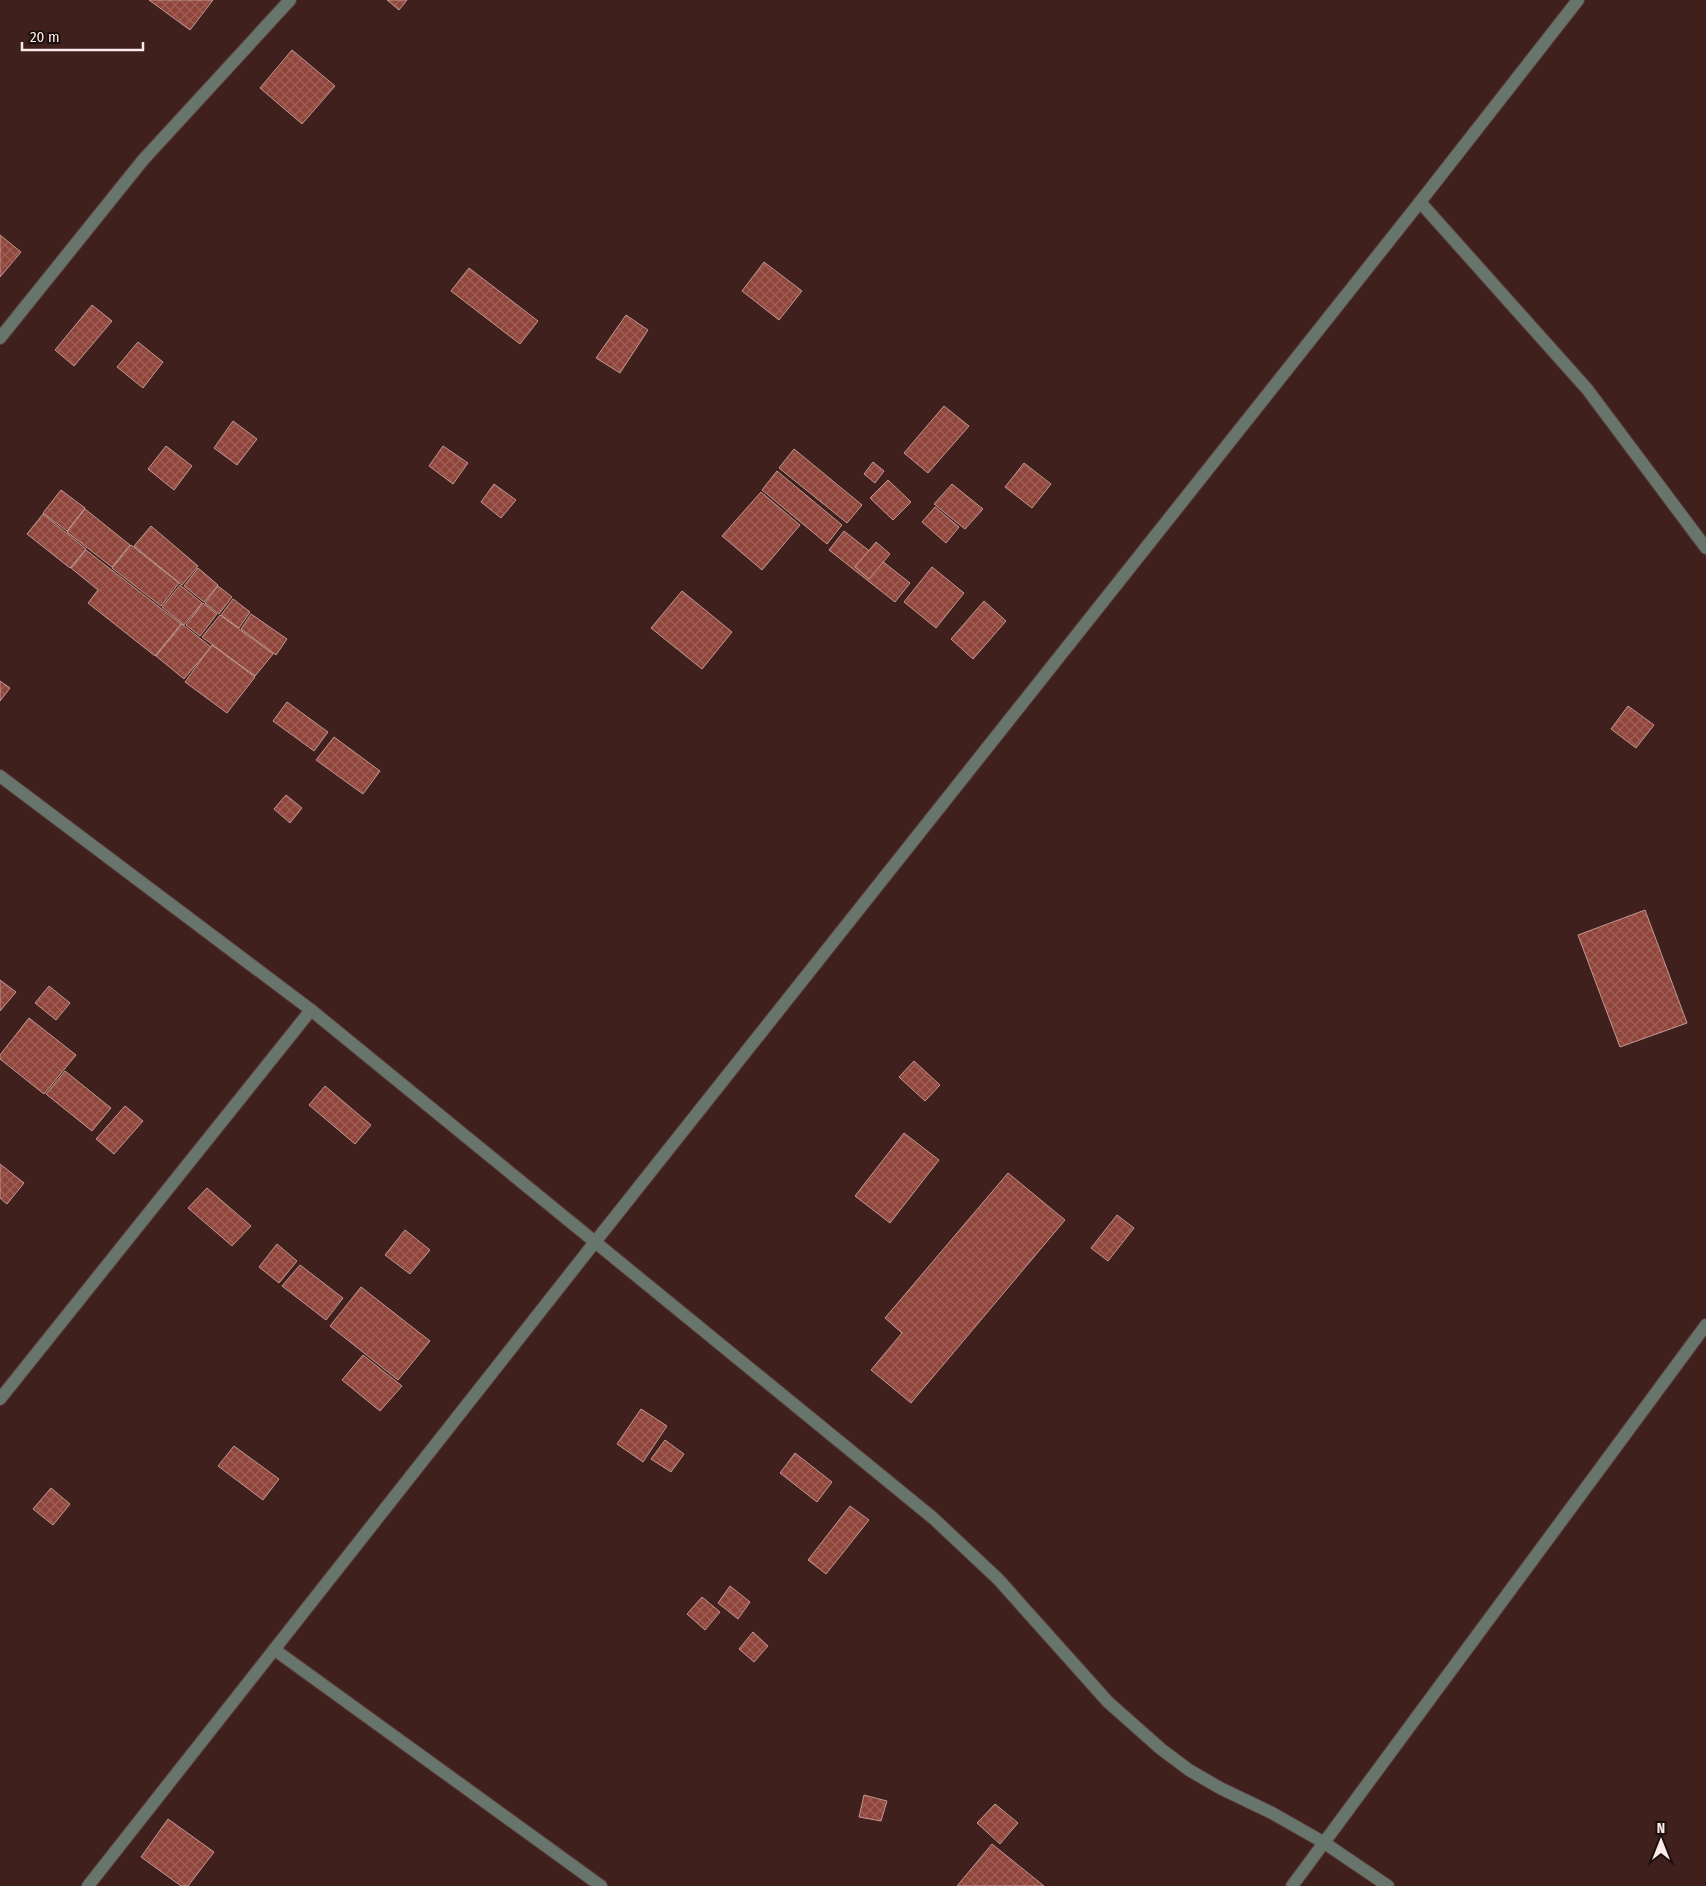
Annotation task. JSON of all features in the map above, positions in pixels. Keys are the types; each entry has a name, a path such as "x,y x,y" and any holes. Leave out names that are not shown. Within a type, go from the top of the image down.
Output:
{"street":[{"path":"0,338 143,160 290,0"},
{"path":"88,1886 1578,0"},
{"path":"1420,202 1587,389 1706,548"},
{"path":"0,776 311,1010 933,1518 998,1579 1108,1702 1161,1749 1189,1770 1220,1788 1272,1813 1323,1842 1388,1886"},
{"path":"0,1399 311,1010"},
{"path":"1292,1886 1706,1325"},
{"path":"274,1650 600,1886"}],"building":[{"path":"149,0 213,0 190,30"},
{"path":"387,0 407,0 399,10"},
{"path":"292,50 335,86 302,124 260,88"},
{"path":"0,235 21,252 0,277"},
{"path":"764,262 802,291 779,320 742,291"},
{"path":"469,268 538,321 520,344 451,291"},
{"path":"92,305 112,321 74,366 55,350"},
{"path":"626,315 648,330 620,373 596,358"},
{"path":"138,342 163,362 143,388 117,367"},
{"path":"944,406 969,426 928,473 904,453"},
{"path":"233,421 257,439 237,465 214,448"},
{"path":"166,446 192,466 174,490 148,469"},
{"path":"443,446 468,463 453,484 429,466"},
{"path":"794,449 862,505 847,523 779,468"},
{"path":"873,462 884,471 875,483 864,474"},
{"path":"1024,463 1051,484 1032,508 1005,487"},
{"path":"777,471 842,525 827,544 762,490"},
{"path":"888,480 911,502 893,520 870,498"},
{"path":"494,484 516,500 501,518 481,502"},
{"path":"952,484 983,509 965,529 934,504"},
{"path":"61,490 85,508 67,531 43,513"},
{"path":"761,492 800,525 762,570 722,536"},
{"path":"935,507 959,527 946,543 922,522"},
{"path":"85,509 130,545 112,567 67,532"},
{"path":"43,514 86,549 70,568 27,534"},
{"path":"151,526 198,566 182,585 134,546"},
{"path":"844,531 910,583 895,602 829,550"},
{"path":"876,542 890,554 869,579 855,567"},
{"path":"131,545 179,583 161,606 112,568"},
{"path":"86,550 181,624 155,656 88,603 98,590 71,568"},
{"path":"932,567 964,593 936,628 904,602"},
{"path":"198,568 218,585 204,602 184,586"},
{"path":"180,585 202,603 184,625 162,607"},
{"path":"218,586 232,597 219,614 205,603"},
{"path":"682,591 732,632 702,669 651,628"},
{"path":"233,599 250,612 239,628 221,615"},
{"path":"984,601 1006,621 973,659 951,639"},
{"path":"203,603 217,614 200,636 186,625"},
{"path":"251,614 287,639 276,655 241,629"},
{"path":"220,615 273,654 255,676 202,637"},
{"path":"182,624 211,647 184,679 156,656"},
{"path":"212,645 255,677 227,713 185,682"},
{"path":"0,681 10,688 0,701"},
{"path":"287,702 328,732 314,751 273,721"},
{"path":"1628,706 1654,725 1636,748 1611,729"},
{"path":"334,737 380,771 363,794 316,760"},
{"path":"286,795 302,808 290,823 274,809"},
{"path":"1645,910 1687,1023 1620,1047 1578,935"},
{"path":"0,980 16,992 0,1011"},
{"path":"49,986 70,1003 56,1020 35,1003"},
{"path":"29,1018 76,1055 44,1094 0,1059 0,1055"},
{"path":"914,1061 940,1085 925,1101 899,1077"},
{"path":"65,1071 111,1108 92,1131 46,1094"},
{"path":"325,1086 371,1125 355,1144 309,1105"},
{"path":"125,1106 143,1121 114,1154 96,1139"},
{"path":"904,1133 939,1160 890,1223 855,1196"},
{"path":"0,1164 24,1183 7,1204 0,1198"},
{"path":"1008,1173 1065,1220 911,1403 871,1370 902,1333 885,1318"},
{"path":"207,1188 251,1226 232,1246 188,1208"},
{"path":"1117,1215 1134,1228 1108,1261 1091,1248"},
{"path":"405,1230 430,1250 410,1274 385,1255"},
{"path":"277,1244 297,1261 279,1283 259,1267"},
{"path":"300,1265 343,1298 326,1320 282,1286"},
{"path":"361,1287 430,1341 398,1380 330,1326"},
{"path":"363,1355 402,1386 380,1411 342,1380"},
{"path":"641,1409 667,1426 643,1462 617,1444"},
{"path":"665,1440 684,1454 671,1472 651,1459"},
{"path":"234,1446 279,1479 263,1500 218,1466"},
{"path":"795,1453 832,1482 817,1502 780,1473"},
{"path":"51,1488 70,1504 53,1525 33,1509"},
{"path":"850,1506 869,1520 826,1574 808,1560"},
{"path":"730,1586 750,1602 738,1619 718,1603"},
{"path":"702,1597 720,1612 705,1630 687,1614"},
{"path":"753,1632 768,1646 754,1662 739,1649"},
{"path":"864,1795 887,1801 881,1821 859,1817"},
{"path":"995,1804 1018,1823 1000,1844 977,1823"},
{"path":"168,1819 214,1852 188,1886 181,1886 141,1857"},
{"path":"992,1844 1044,1886 957,1886"}]}
